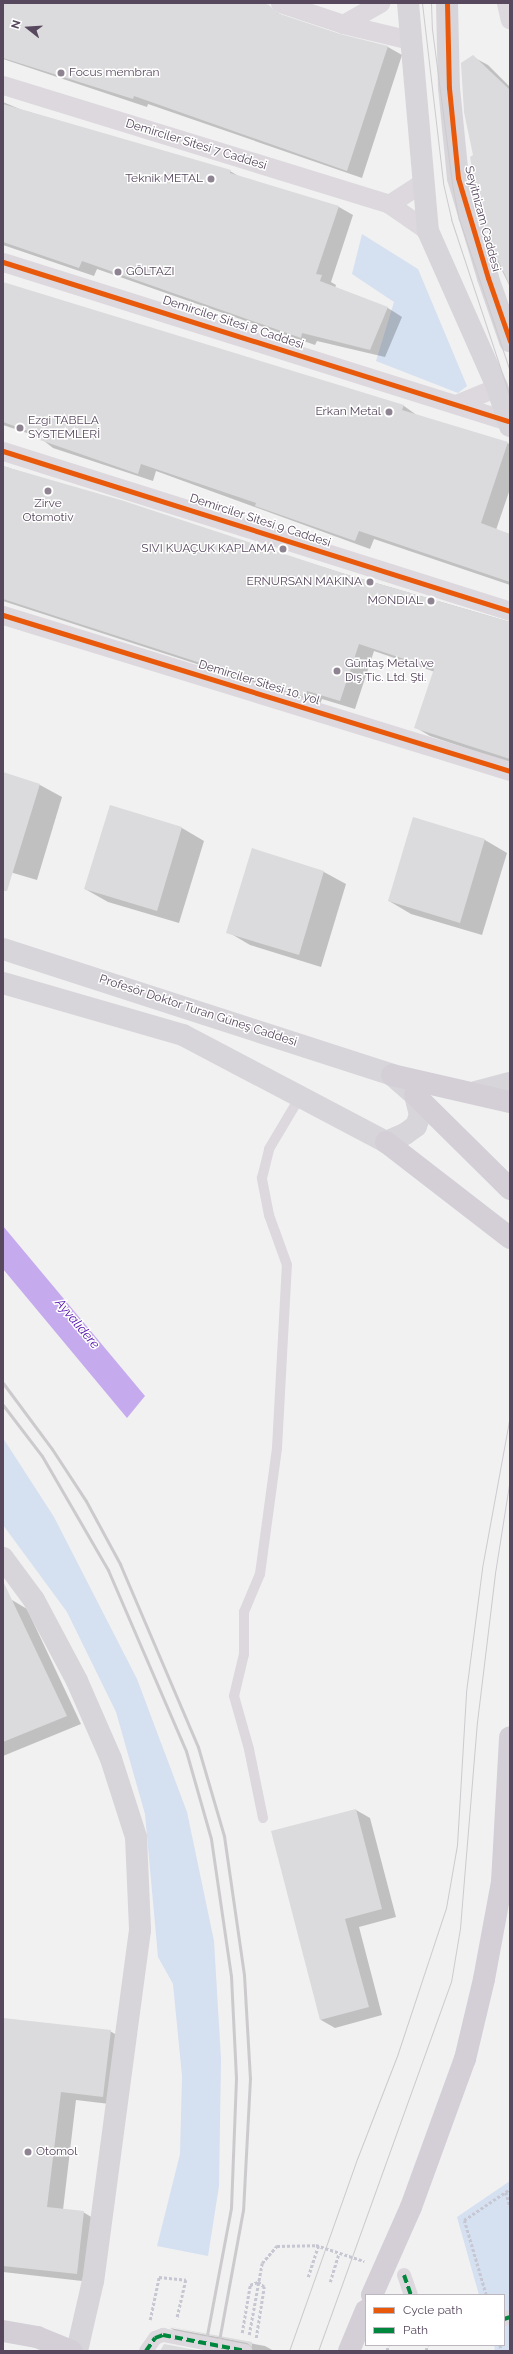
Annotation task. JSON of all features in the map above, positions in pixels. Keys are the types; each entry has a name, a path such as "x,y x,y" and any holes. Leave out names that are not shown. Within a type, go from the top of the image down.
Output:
{"main road":[{"path":"408,3 410,40 428,231 497,387 509,424"},
{"name":"Seyitnizam Caddesi","path":"447,3 449,88 458,178 488,278 510,340"},
{"name":"Profesör Doktor Turan Güneş Caddesi","path":"3,949 392,1075"},
{"path":"3,983 183,1036 301,1095 386,1142 510,1238"},
{"path":"392,1075 476,1092 510,1102"},
{"path":"392,1075 415,1095 510,1189"},
{"path":"476,1092 510,1083"},
{"path":"386,1142 405,1134 416,1126 420,1115 415,1095"},
{"path":"3,1558 34,1600 77,1681 111,1759 136,1837 140,1930 93,2281 77,2351"},
{"path":"373,2294 394,2271 411,2207 465,2059 484,1979 502,1882 510,1737"},
{"path":"349,2351 365,2312"},
{"path":"3,2331 37,2337 71,2351"}],"street":[{"path":"280,3 343,24 410,40"},
{"path":"343,24 380,3"},
{"path":"506,3 510,20"},
{"name":"Demirciler Sitesi 7 Caddesi","path":"3,85 389,204 428,231"},
{"path":"389,204 423,182"},
{"name":"Demirciler Sitesi 8 Caddesi","path":"3,262 456,404 509,424"},
{"path":"456,404 497,387"},
{"name":"Demirciler Sitesi 9 Caddesi","path":"3,450 510,611"},
{"name":"Demirciler Sitesi 10. yol","path":"3,615 510,771"},
{"path":"394,2271 410,2294"},
{"path":"146,2351 155,2338 163,2335 242,2350"}],"lane":[{"path":"263,1818 249,1749 234,1696 244,1654 244,1612 260,1574 278,1440 287,1265 269,1215 262,1178 269,1149 301,1095"}],"path":[{"path":"486,2294 464,2220 510,2189"},
{"path":"506,2192 510,2206"},
{"path":"249,2337 262,2263 277,2246 318,2246 394,2271"},
{"path":"308,2277 318,2246"},
{"path":"330,2282 339,2253"},
{"path":"149,2328 159,2277 186,2280 174,2337"},
{"path":"256,2341 264,2287 258,2282"},
{"path":"242,2350 250,2285 258,2282"}],"shaded area":[{"path":"362,234 418,269 467,386 458,393 376,361 394,302 352,274"},
{"path":"3,1438 54,1517 137,1679 187,1812 214,1941 221,2059 219,2186 208,2256 157,2246 180,2154 182,2076 173,1984 158,1957 145,1814 116,1712 67,1612 3,1525"},
{"path":"510,2181 510,2351 495,2351 494,2346 505,2346 505,2294 479,2294 457,2217"}],"water":[{"name":"Ayvalıdere","path":"3,1226 145,1396 127,1418 3,1269"}],"building":[{"path":"3,3 263,3 269,5 277,13 340,34 388,46 347,171 134,96 133,99 3,58"},
{"path":"473,55 510,90 510,286 491,245 477,199 470,157 473,155 464,112 461,63"},
{"path":"3,104 231,170 230,173 339,206 316,274 322,275 320,281 388,307 370,350 302,333 301,338 82,261 79,268 3,242"},
{"path":"3,282 404,405 402,410 508,442 481,523 510,534 510,582 359,531 355,541 255,506 256,503 141,464 138,474 37,439 39,435 3,422"},
{"path":"3,466 124,501 345,574 510,622 510,759 414,728 434,669 359,644 340,701 307,691 305,697 3,599"},
{"path":"3,772 40,784 7,891 3,891"},
{"path":"110,805 182,827 157,911 84,889"},
{"path":"413,817 485,839 460,923 388,901"},
{"path":"252,848 324,871 299,955 226,933"},
{"path":"3,1581 67,1716 3,1742"},
{"path":"356,1809 382,1909 345,1919 369,2007 320,2020 271,1831"},
{"name":"Otomol","path":"3,2018 111,2030 103,2097 61,2092 47,2207 84,2211 77,2274 3,2266"},
{"path":"165,2326 252,2342 252,2347 247,2343"},
{"path":"164,2344 201,2351 160,2351"}],"tram line":[{"path":"422,3 443,183 451,219 510,397"},
{"path":"431,3 432,29 452,184 459,219 510,371"},
{"path":"289,2351 357,2159 397,2056 446,1908 457,1845 466,1692 482,1568 510,1415"},
{"path":"318,2351 451,1982 460,1928 477,1722 495,1573 510,1478"}],"railway":[{"path":"3,1383 52,1449 86,1501 120,1564 198,1747 224,1836 244,1975 250,2078 243,2210 217,2351"},
{"path":"3,1405 42,1456 108,1570 186,1751 211,1839 231,1976 236,2078 231,2208 204,2351"}],"marked path":[{"path":"404,2275 411,2294"},
{"path":"505,2319 510,2317"},
{"path":"146,2351 155,2338 163,2335 245,2351"}],"cycle path":[{"path":"447,3 449,88 458,178 488,278 510,341"},
{"path":"3,262 508,421"},
{"path":"3,451 510,611"},
{"path":"3,615 510,771"}],"place":[{"name":"Focus membran","path":"61,73"},
{"name":"Teknik METAL","path":"211,179"},
{"name":"GÖLTAZI","path":"118,272"},
{"name":"Erkan Metal","path":"389,412"},
{"name":"Ezgi TABELA SYSTEMLERİ","path":"20,428"},
{"name":"Zirve Otomotiv","path":"48,491"},
{"name":"SIVI KUAÇUK KAPLAMA","path":"283,549"},
{"name":"ERNURSAN MAKINA","path":"370,582"},
{"name":"MONDIAL","path":"431,601"},
{"name":"Güntaş Metal ve Dış Tic. Ltd. Şti.","path":"337,671"},
{"name":"Otomol","path":"28,2152"}]}
